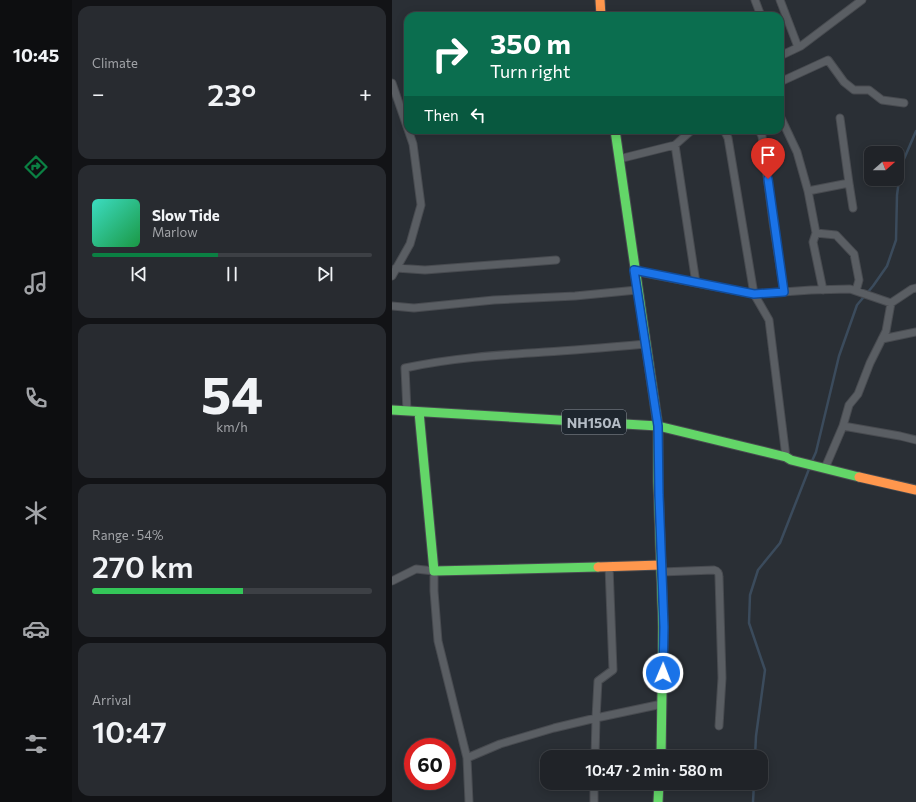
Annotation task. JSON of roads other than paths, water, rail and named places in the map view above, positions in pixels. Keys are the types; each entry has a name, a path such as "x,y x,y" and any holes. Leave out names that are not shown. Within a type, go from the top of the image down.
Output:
{"main road":[{"path":"600,0 601,12"},
{"path":"615,134 658,426 658,482 664,627 661,750"},
{"name":"NH150A","path":"392,410 658,426 916,490"},
{"path":"419,412 434,571 609,566 661,569"},
{"path":"658,802 659,790"}],"street":[{"path":"755,0 760,12"},
{"path":"780,0 798,47"},
{"path":"784,54 801,46 862,0"},
{"path":"784,80 828,60 844,82 854,90 869,90 882,100 904,103"},
{"path":"392,83 404,118"},
{"path":"840,118 853,208"},
{"path":"784,124 797,152 808,191 816,233 813,242 823,290"},
{"path":"392,276 410,244 421,205 413,144 410,134"},
{"path":"619,159 675,145 687,134"},
{"path":"726,134 728,138 754,294 769,320 789,458"},
{"path":"761,134 784,292"},
{"path":"675,145 696,283"},
{"path":"808,191 849,184"},
{"path":"816,233 836,235 854,254 859,280 853,290"},
{"path":"396,268 425,270 556,260"},
{"path":"634,270 754,294 823,290 853,290 891,303"},
{"path":"824,468 843,426 849,405 858,394 870,363 886,331 891,303 912,289 916,288"},
{"path":"392,306 414,308 494,300 575,296 637,290"},
{"path":"882,339 916,332"},
{"path":"407,411 405,368 432,362 476,357 646,344"},
{"path":"843,426 916,440"},
{"path":"595,750 598,681 613,670 609,566"},
{"path":"392,581 416,569 434,571 438,641 467,758 468,802"},
{"path":"661,569 714,570 718,574 722,678 719,726"},
{"path":"467,758 500,744 554,728 662,704"},
{"path":"594,790 594,802"}],"waterway":[{"path":"812,461 816,452 839,356 857,305 887,266 896,240 897,195 901,166 916,131"},
{"path":"755,750 765,670 749,623 750,595 758,570 780,543 809,469"},
{"path":"753,802 754,790"}]}
